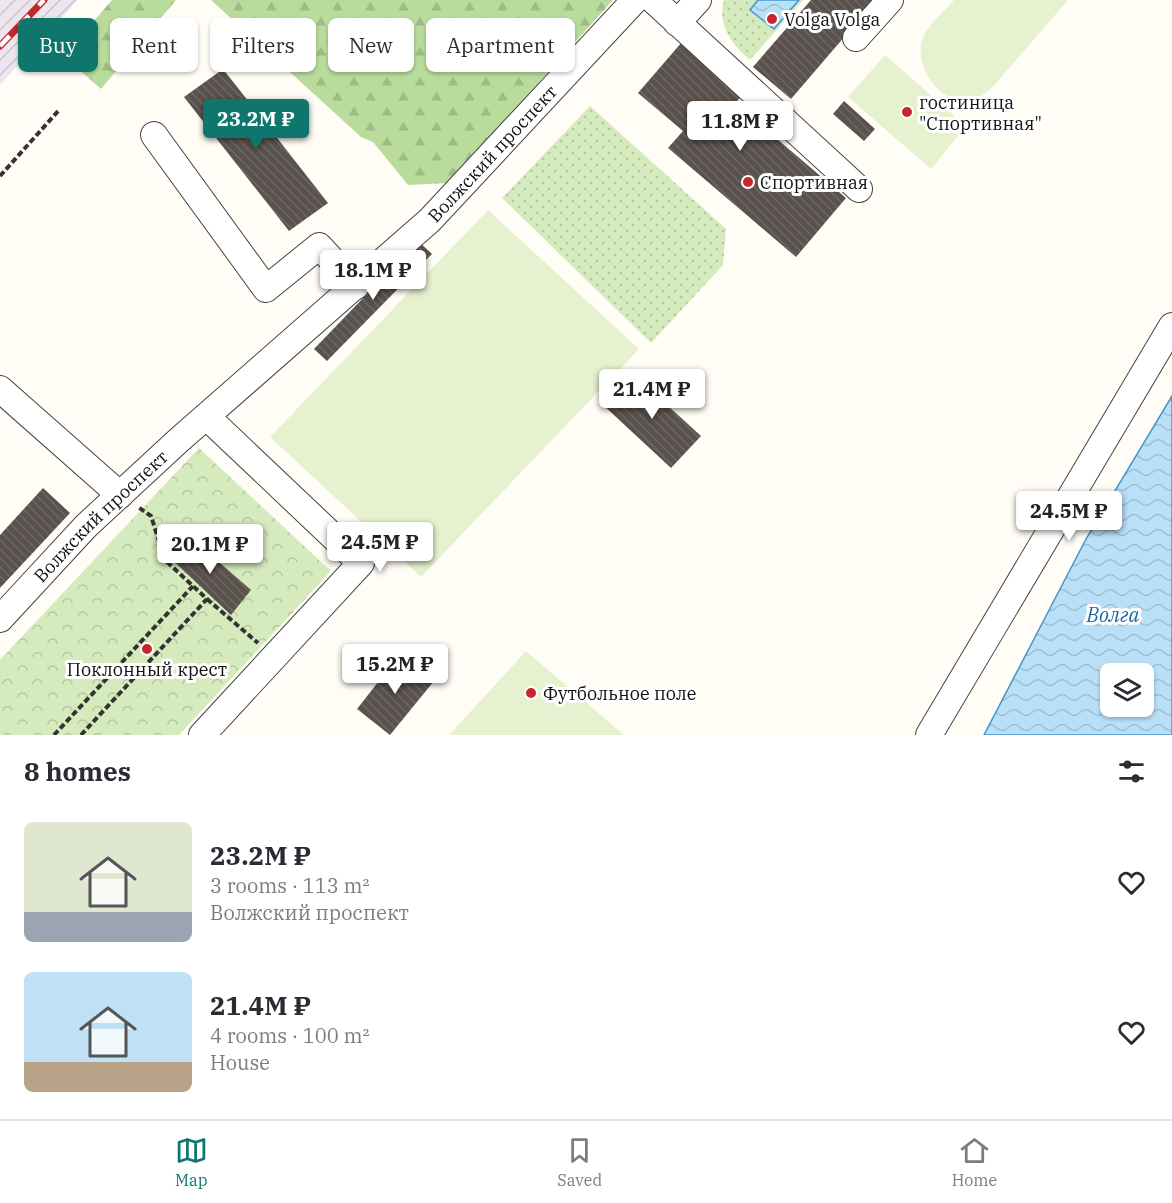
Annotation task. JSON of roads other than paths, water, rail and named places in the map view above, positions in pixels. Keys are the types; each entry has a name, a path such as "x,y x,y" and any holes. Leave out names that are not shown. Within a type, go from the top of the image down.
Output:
{"street":[{"name":"Волжский проспект","path":"0,619 86,526 131,502 179,440 430,220 635,0"},
{"path":"653,0 859,189"},
{"path":"677,23 698,0"},
{"path":"856,38 890,0"},
{"path":"154,135 266,289 319,246 356,286"},
{"path":"929,735 1172,326"},
{"path":"0,389 131,502"},
{"path":"202,735 361,563 207,417"}],"water":[{"name":"Volga Volga","path":"758,0 799,0 774,29 750,10"},
{"name":"Волга","path":"1172,396 1172,735 984,735 1086,539"}],"railway":[{"path":"0,46 44,0"}],"place":[{"name":"Volga Volga","path":"772,19"},
{"name":"гостиница \"Спортивная\"","path":"907,112"},
{"name":"Спортивная","path":"748,182"},
{"name":"Поклонный крест","path":"147,649"},
{"name":"Футбольное поле","path":"531,693"}]}
